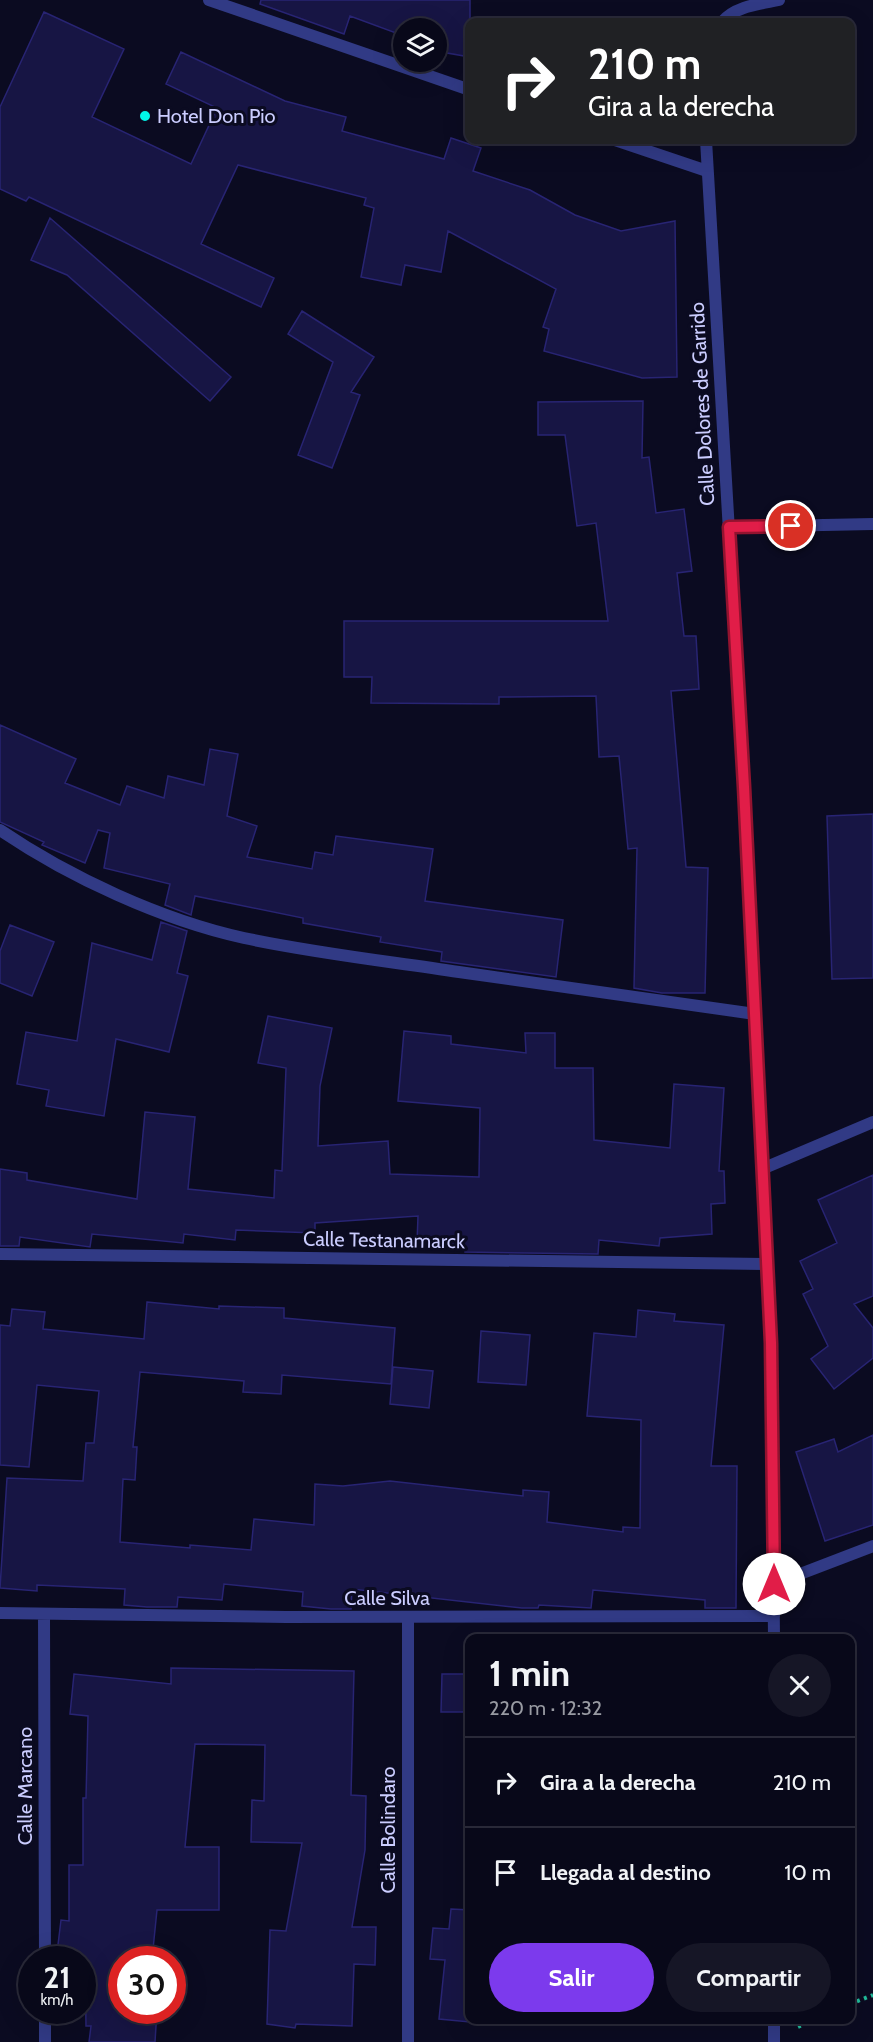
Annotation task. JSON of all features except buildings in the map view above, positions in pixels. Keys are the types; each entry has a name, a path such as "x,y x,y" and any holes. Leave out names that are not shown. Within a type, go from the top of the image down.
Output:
{"street":[{"path":"209,0 465,88"},
{"path":"726,18 747,7 779,0"},
{"path":"627,144 707,171"},
{"name":"Calle Dolores de Garrido","path":"705,144 729,527 771,1343 774,1634"},
{"path":"729,527 873,524"},
{"path":"0,830 67,869 129,900 182,921 242,938 319,952 755,1014"},
{"path":"762,1168 873,1122"},
{"name":"Calle Testanamarck","path":"0,1254 767,1264"},
{"path":"774,1584 873,1546"},
{"name":"Calle Silva","path":"0,1613 408,1617 774,1616"},
{"name":"Calle Marcano","path":"44,1614 45,1946"},
{"name":"Calle Bolindaro","path":"408,1617 408,2042"},
{"path":"45,2024 45,2042"},
{"path":"774,2024 774,2042"}],"path":[{"path":"855,2002 873,1995"}],"place":[{"name":"Hotel Don Pio","path":"145,116"}],"route":[{"path":"774,1584 771,1343 729,527 791,526"}]}
